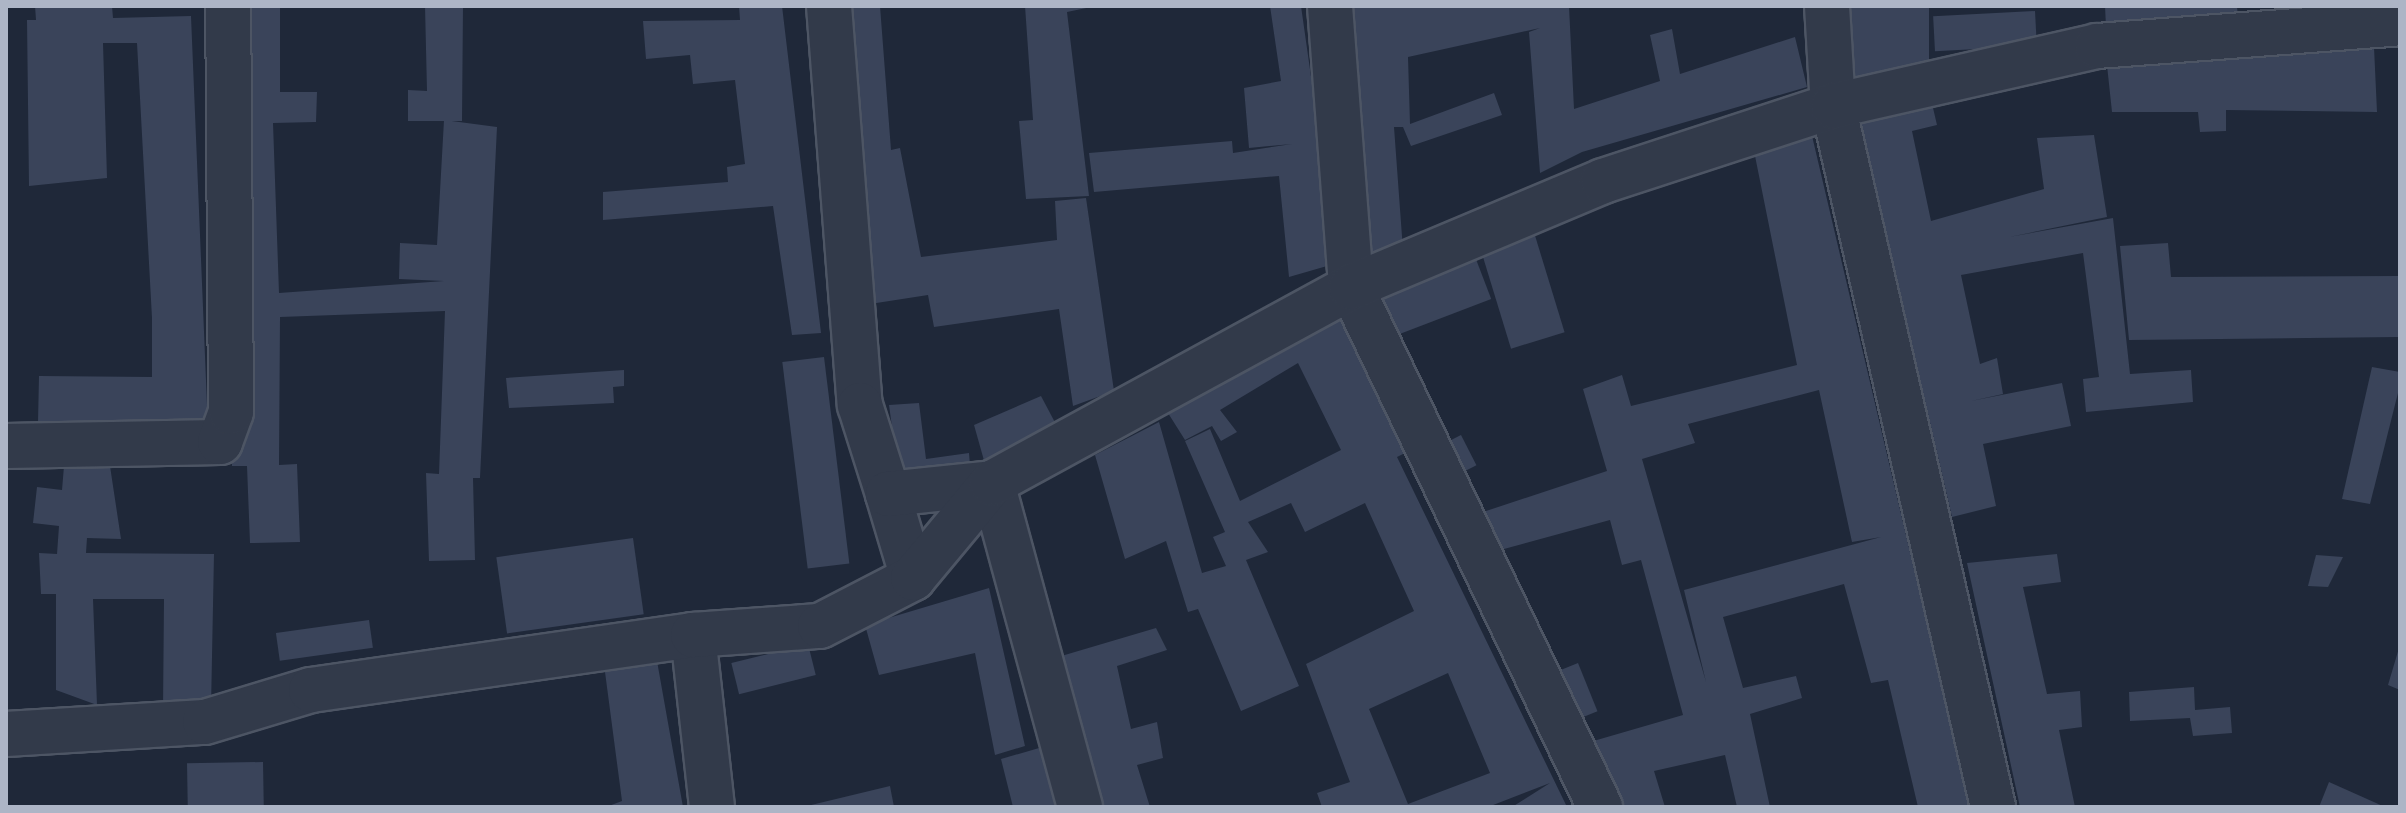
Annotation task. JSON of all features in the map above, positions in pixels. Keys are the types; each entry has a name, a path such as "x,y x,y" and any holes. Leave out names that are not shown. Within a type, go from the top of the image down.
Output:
{"street":[{"path":"6,446 220,442 231,412 228,6"},
{"path":"829,6 860,405 913,578"},
{"path":"1330,6 1351,287 1600,807"},
{"path":"1827,6 1833,106 1993,807"},
{"path":"6,734 205,722 311,690 693,635 820,626 913,578 992,483 1351,287 1603,181 1833,106 2097,46 2400,23"},
{"path":"888,494 992,483"},
{"path":"992,483 1080,807"},
{"path":"693,635 712,807"}],"building":[{"path":"35,6 112,6 113,18 191,16 208,429 38,422 39,376 152,377 152,318 137,43 103,43 107,178 29,186 27,20 36,20"},
{"path":"231,6 280,6 280,92 317,92 316,122 273,123 279,293 444,281 399,279 400,243 437,245 444,120 497,127 480,478 473,478 475,560 429,561 426,473 439,474 445,311 280,317 279,465 297,464 300,542 250,543 247,466 232,466"},
{"path":"425,6 463,6 462,121 408,121 408,90 427,91"},
{"path":"739,6 782,6 821,333 792,335 773,206 603,220 603,192 728,182 727,167 745,164 735,80 693,84 690,55 646,59 643,21 740,20"},
{"path":"837,6 880,6 891,150 900,148 921,257 1057,240 1055,201 1086,198 1114,391 1073,406 1059,309 934,327 928,295 870,304"},
{"path":"1025,6 1096,6 1067,12 1089,196 1026,199 1019,121 1033,120"},
{"path":"1270,6 1301,6 1320,140 1327,266 1289,277 1279,176 1094,192 1089,153 1232,141 1233,153 1292,144 1249,148 1244,88 1281,81"},
{"path":"1342,6 1569,6 1574,109 1660,81 1650,35 1672,29 1680,74 1795,37 1807,87 1582,152 1540,173 1529,32 1540,28 1408,57 1410,124 1494,93 1502,115 1411,146 1403,127 1394,127 1403,250 1359,268"},
{"path":"1849,6 1929,6 1929,77 1849,77"},
{"path":"2105,6 2237,6 2238,20 2106,27"},
{"path":"2035,11 2037,46 1935,51 1933,16"},
{"path":"2374,47 2377,112 2226,110 2226,131 2200,132 2198,112 2112,112 2106,56"},
{"path":"1930,95 1937,125 1912,131 1931,221 2044,189 2037,138 2094,135 2107,217 2009,237 2113,218 2130,374 2191,370 2193,402 2086,412 2083,379 2099,377 2083,253 1961,275 1980,364 1997,358 2003,394 1971,401 2062,383 2071,426 1983,444 1996,506 1952,517 1858,113"},
{"path":"1809,123 1970,807 1918,807 1888,680 1871,683 1844,584 1723,617 1743,688 1796,676 1802,698 1750,714 1770,807 1737,807 1725,755 1654,771 1665,807 1617,807 1590,742 1683,715 1641,560 1622,565 1610,520 1504,549 1480,513 1607,471 1583,389 1622,375 1631,406 1797,365 1751,136","holes":["1819,390 1852,542 1881,537 1684,590 1706,682 1642,459 1695,443 1688,424"]},
{"path":"1533,229 1565,332 1511,349 1479,245"},
{"path":"1469,241 1491,299 1389,338 1366,280"},
{"path":"2168,243 2171,277 2400,276 2398,337 2129,340 2120,246"},
{"path":"1341,309 1405,453 1397,457 1567,807 1512,807 1550,783 1488,807 1322,807 1317,793 1350,782 1306,664 1414,611 1365,503 1305,532 1291,503 1248,522 1268,552 1246,560 1299,686 1241,711 1198,609 1188,612 1166,541 1125,559 1095,455 1159,422 1202,573 1226,566 1213,537 1225,532 1185,441 1210,429 1240,501 1341,450 1298,363 1220,410 1237,432 1221,441 1212,426 1185,440 1168,413","holes":["1448,673 1490,773 1408,804 1369,709"]},
{"path":"824,357 849,563 808,569 782,362"},
{"path":"2372,367 2400,372 2400,385 2370,504 2342,499"},
{"path":"624,370 624,386 613,387 614,403 509,408 506,378"},
{"path":"1041,396 1059,430 985,464 974,425"},
{"path":"919,403 926,459 969,453 971,478 900,485 889,405"},
{"path":"1461,435 1476,465 1458,475 1442,445"},
{"path":"64,466 110,466 121,539 87,538 86,553 214,554 211,708 163,709 164,599 93,599 97,705 56,690 56,594 41,594 39,553 57,554 59,526 33,523 37,487 62,490"},
{"path":"633,538 644,614 507,633 496,557"},
{"path":"2057,554 2061,582 2023,587 2047,694 2080,691 2082,727 2059,730 2075,807 2020,807 1967,563"},
{"path":"2316,555 2343,557 2328,587 2308,586"},
{"path":"989,588 1025,746 995,755 975,653 879,675 865,625"},
{"path":"369,620 373,648 280,661 276,633"},
{"path":"1156,628 1167,650 1117,666 1131,729 1157,722 1163,758 1137,765 1150,807 1096,807 1058,657"},
{"path":"808,644 816,675 739,694 731,663"},
{"path":"2400,648 2400,690 2388,685"},
{"path":"657,661 683,807 606,807 622,801 605,672"},
{"path":"1578,663 1597,711 1573,721 1554,673"},
{"path":"2194,687 2195,710 2230,707 2232,733 2193,736 2190,718 2130,721 2129,692"},
{"path":"1046,746 1063,807 1013,807 1001,759"},
{"path":"263,762 264,807 188,807 187,763"},
{"path":"2329,782 2385,807 2319,807"},
{"path":"890,786 894,807 807,807 807,806"}]}
